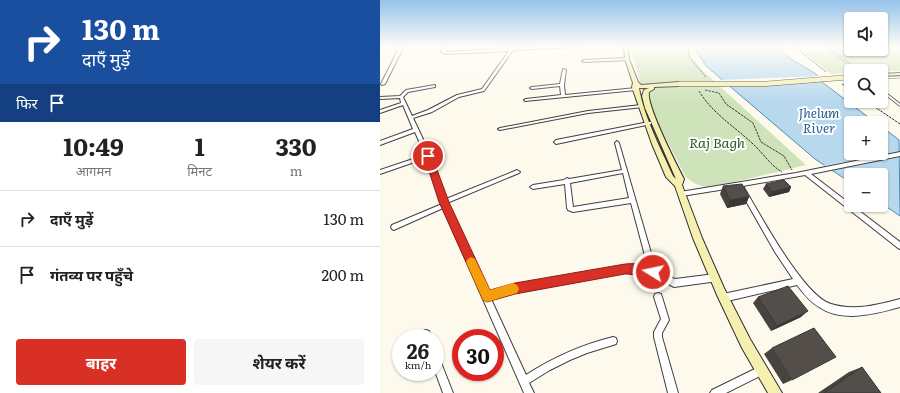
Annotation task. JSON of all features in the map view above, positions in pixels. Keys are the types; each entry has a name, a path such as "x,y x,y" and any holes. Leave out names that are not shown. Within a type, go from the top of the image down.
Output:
{"main road":[{"path":"629,64 637,87 680,178 680,190"},
{"path":"888,76 900,76"},
{"path":"637,87 764,84 844,79"},
{"path":"637,87 652,88 677,85"},
{"path":"637,87 641,106 672,180 680,190 723,298 761,371 775,393"},
{"path":"650,113 645,95 646,91 652,88"}],"street":[{"path":"384,84 393,64"},
{"path":"410,118 435,108 458,96 483,90 501,64"},
{"path":"563,96 562,85 564,70"},
{"path":"532,88 562,85"},
{"path":"380,112 402,100 407,91 434,86"},
{"path":"526,100 637,87"},
{"path":"380,98 402,100"},
{"path":"402,100 428,156 445,204 529,393"},
{"path":"500,129 580,114 641,106"},
{"path":"556,142 649,123"},
{"path":"380,143 416,130"},
{"path":"617,143 653,272"},
{"path":"680,190 739,184 796,175 900,154"},
{"path":"380,172 428,156"},
{"path":"533,187 625,171"},
{"path":"394,227 518,172"},
{"path":"808,172 900,246"},
{"path":"567,180 570,208 573,210 633,200"},
{"path":"739,184 799,281 814,298 822,304 835,309 856,312 870,311 900,303"},
{"path":"487,296 515,289 637,268 653,272 674,283 715,278"},
{"path":"723,298 799,281"},
{"path":"658,297 665,320 658,332 658,337 673,393"},
{"path":"524,382 556,360 570,353 613,342"},
{"path":"715,393 761,371"},
{"path":"444,381 448,393"}],"lane":[{"path":"888,96 900,105"}],"path":[{"path":"695,64 706,77"},
{"path":"817,64 827,72"},
{"path":"697,87 704,100 726,124 759,150 771,166 786,174 796,175"},
{"path":"705,90 708,92 719,93 722,100 726,104 753,123 762,142 784,156 786,162 796,175"},
{"path":"876,108 900,124"}],"green space":[{"name":"Raj Bagh","path":"635,64 698,64 703,71 806,165 713,187 701,186 685,176 644,96"},
{"path":"819,64 844,64 844,73 831,74"},
{"path":"888,64 900,64 900,71 888,71"}],"water":[{"name":"Jhelum River","path":"705,64 800,64 816,74 822,82 844,99 844,108 856,108 867,116 844,116 844,160 888,160 888,131 899,140 900,216 888,208 888,168 844,168 844,178 815,159"}],"pier":[{"path":"820,76 822,80 724,84 719,80"},
{"path":"900,151 900,157 888,159 888,153"},
{"path":"853,160 885,160 829,171 822,166"}],"building":[{"path":"784,180 791,187 772,192 766,184"},
{"path":"742,184 749,197 730,200 723,186"},
{"path":"788,286 808,311 777,326 758,297"},
{"path":"814,328 836,357 792,380 772,348"},
{"path":"862,367 881,393 824,393"}],"slow traffic":[{"path":"471,262 487,296 513,289"}],"route":[{"path":"428,156 444,202 487,296 515,289 625,269 637,268 653,272"}]}
